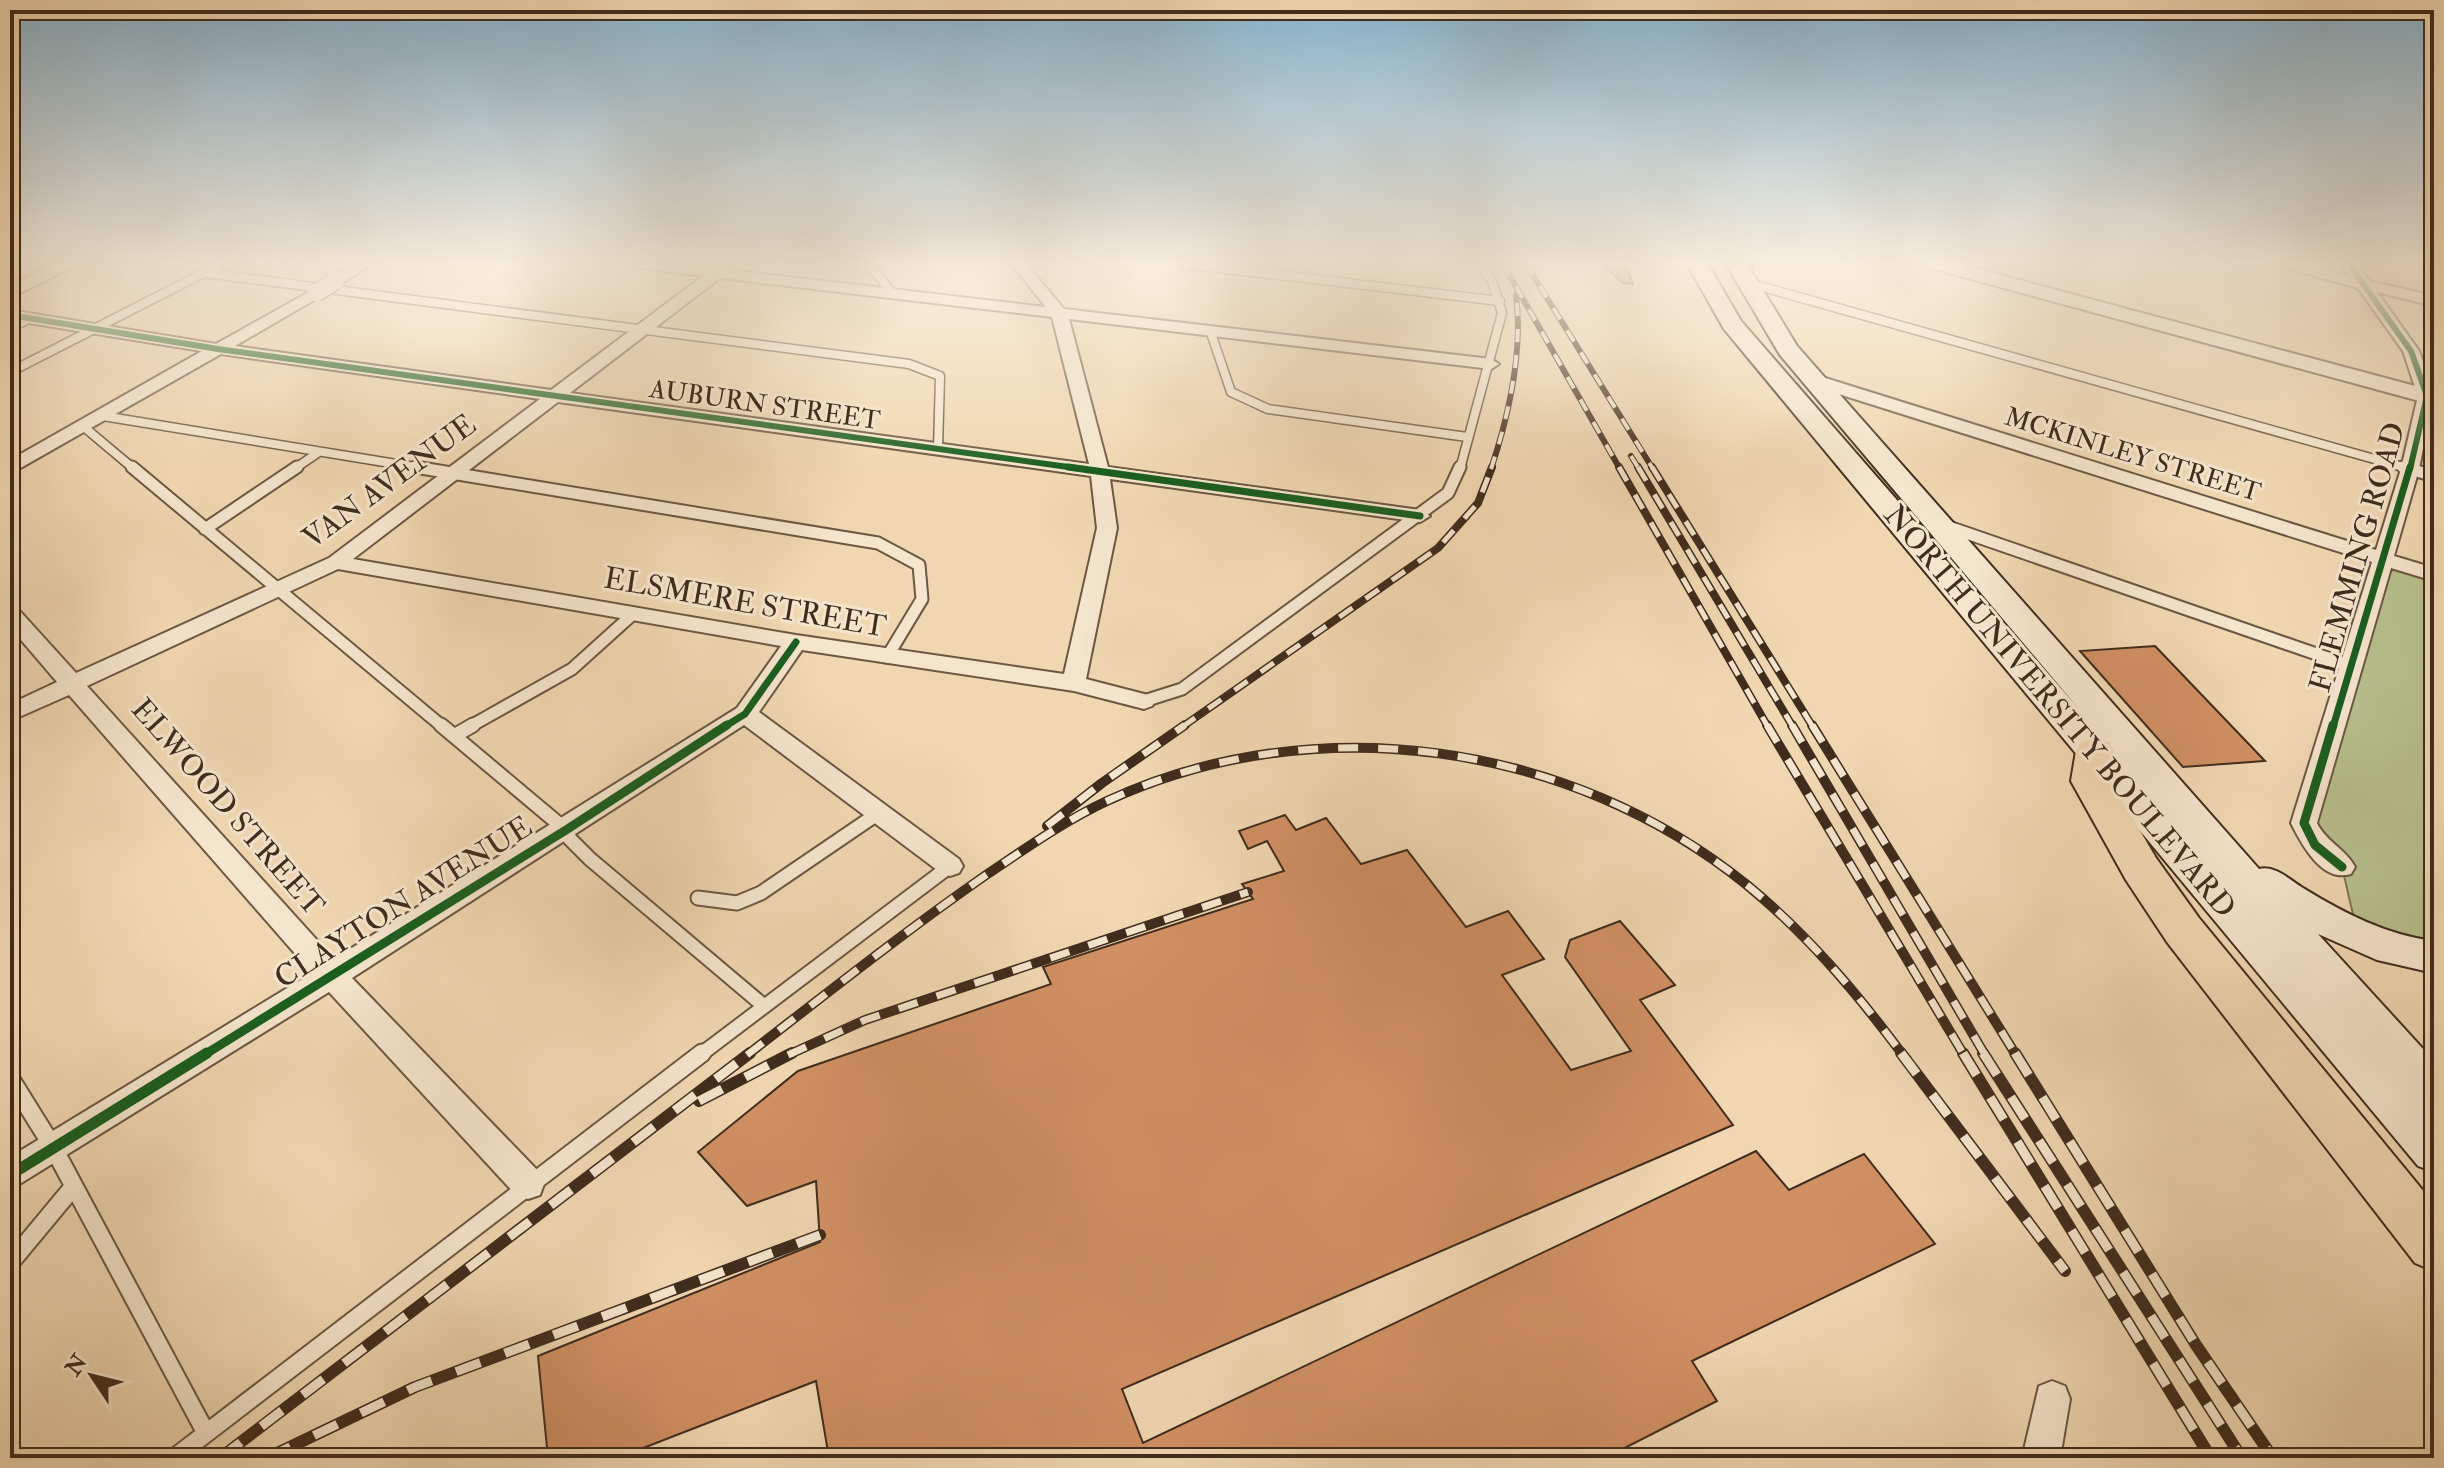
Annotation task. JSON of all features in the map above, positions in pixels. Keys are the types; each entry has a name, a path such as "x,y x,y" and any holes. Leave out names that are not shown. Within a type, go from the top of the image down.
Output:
{"main road":[{"name":"NORTH UNIVERSITY BOULEVARD","path":"1739,333 2434,1151"},
{"name":"NORTH UNIVERSITY BOULEVARD","path":"1777,333 1788,350 2217,847 2434,1092"},
{"path":"2095,751 2091,781 2141,869 2183,930 2434,1245"},
{"path":"2217,847 2294,903 2345,929 2409,953 2434,957"}],"street":[{"name":"AUBURN STREET","path":"112,333 1420,516"},
{"path":"10,468 247,333"},
{"name":"VAN AVENUE","path":"10,713 336,562 555,395 642,333"},
{"path":"1064,333 1100,472 1107,528 1074,683"},
{"path":"1231,333 1491,364"},
{"path":"2191,333 2430,397"},
{"name":"FLEMMING ROAD","path":"2342,867 2315,845 2304,823 2430,397 2411,351 2399,333"},
{"name":"MCKINLEY STREET","path":"1816,381 2434,575"},
{"name":"ELSMERE STREET","path":"336,562 887,657 1074,683 1144,701"},
{"name":"ELWOOD STREET","path":"10,614 331,975 528,1184"},
{"name":"CLAYTON AVENUE","path":"10,1175 566,830 745,714 796,642"},
{"path":"745,714 950,866"},
{"path":"2041,1458 2052,1399"}],"lane":[{"path":"10,372 83,333"},
{"path":"665,333 909,364 940,376 938,449"},
{"path":"1211,333 1231,392 1248,402 1268,409 1467,437"},
{"path":"1144,701 1182,689 1448,493 1457,479 1498,333"},
{"path":"1943,333 2434,476"},
{"path":"103,416 878,543 919,565 922,599 887,657"},
{"path":"84,427 566,830 570,839 590,859 764,1006"},
{"path":"205,529 319,452"},
{"path":"1940,524 2351,666"},
{"path":"454,736 572,669 633,614"},
{"path":"698,898 737,903 761,893 880,812"},
{"path":"174,1458 528,1184 950,866"},
{"path":"10,1078 53,1147 206,1433"},
{"path":"10,1263 74,1186"}],"green space":[{"path":"2383,559 2434,575 2434,957 2358,936 2342,867 2304,823"}],"building":[{"path":"2155,646 2265,761 2183,767 2080,651"},
{"path":"1285,815 1296,830 1326,818 1361,864 1407,850 1466,927 1508,911 1544,959 1502,975 1571,1070 1631,1051 1565,957 1570,940 1620,921 1675,985 1640,1000 1733,1125 1122,1389 1143,1443 1756,1151 1789,1190 1864,1154 1935,1244 1692,1361 1717,1401 1605,1458 1566,1458 1559,1448 1535,1454 1537,1458 829,1458 816,1381 638,1450 638,1458 548,1458 538,1356 820,1242 816,1181 747,1206 698,1152 798,1071 1051,984 1043,967 1253,899 1242,884 1284,871 1267,841 1248,849 1239,831"}],"railway":[{"path":"1491,469 1513,382 1518,333"},
{"path":"1542,333 1620,469"},
{"path":"1568,333 1653,469"},
{"path":"1631,456 1639,469"},
{"path":"1182,727 1438,548 1478,503 1492,467"},
{"path":"1619,467 1768,727"},
{"path":"1638,467 1793,727"},
{"path":"1652,467 1813,727"},
{"path":"1047,826 1185,725"},
{"path":"1767,725 1964,1055"},
{"path":"1792,725 1985,1055"},
{"path":"1812,725 2016,1055"},
{"path":"747,1055 955,897 1091,809 1187,771 1270,754 1354,748 1439,753 1522,770 1602,798 1677,836 1747,885 1811,944 1903,1055"},
{"path":"789,1055 865,1020 1248,892"},
{"path":"220,1458 750,1053"},
{"path":"1901,1053 2065,1271"},
{"path":"1963,1053 2211,1458"},
{"path":"1983,1053 2242,1458"},
{"path":"2015,1053 2196,1345 2273,1458"},
{"path":"699,1101 789,1055"},
{"path":"267,1458 415,1387 820,1235"}],"cycle path":[{"path":"117,333 1420,516"},
{"path":"2342,867 2315,845 2304,823 2410,469 2427,396 2411,351 2398,333"},
{"path":"10,1175 566,830 745,714 796,642"}]}
